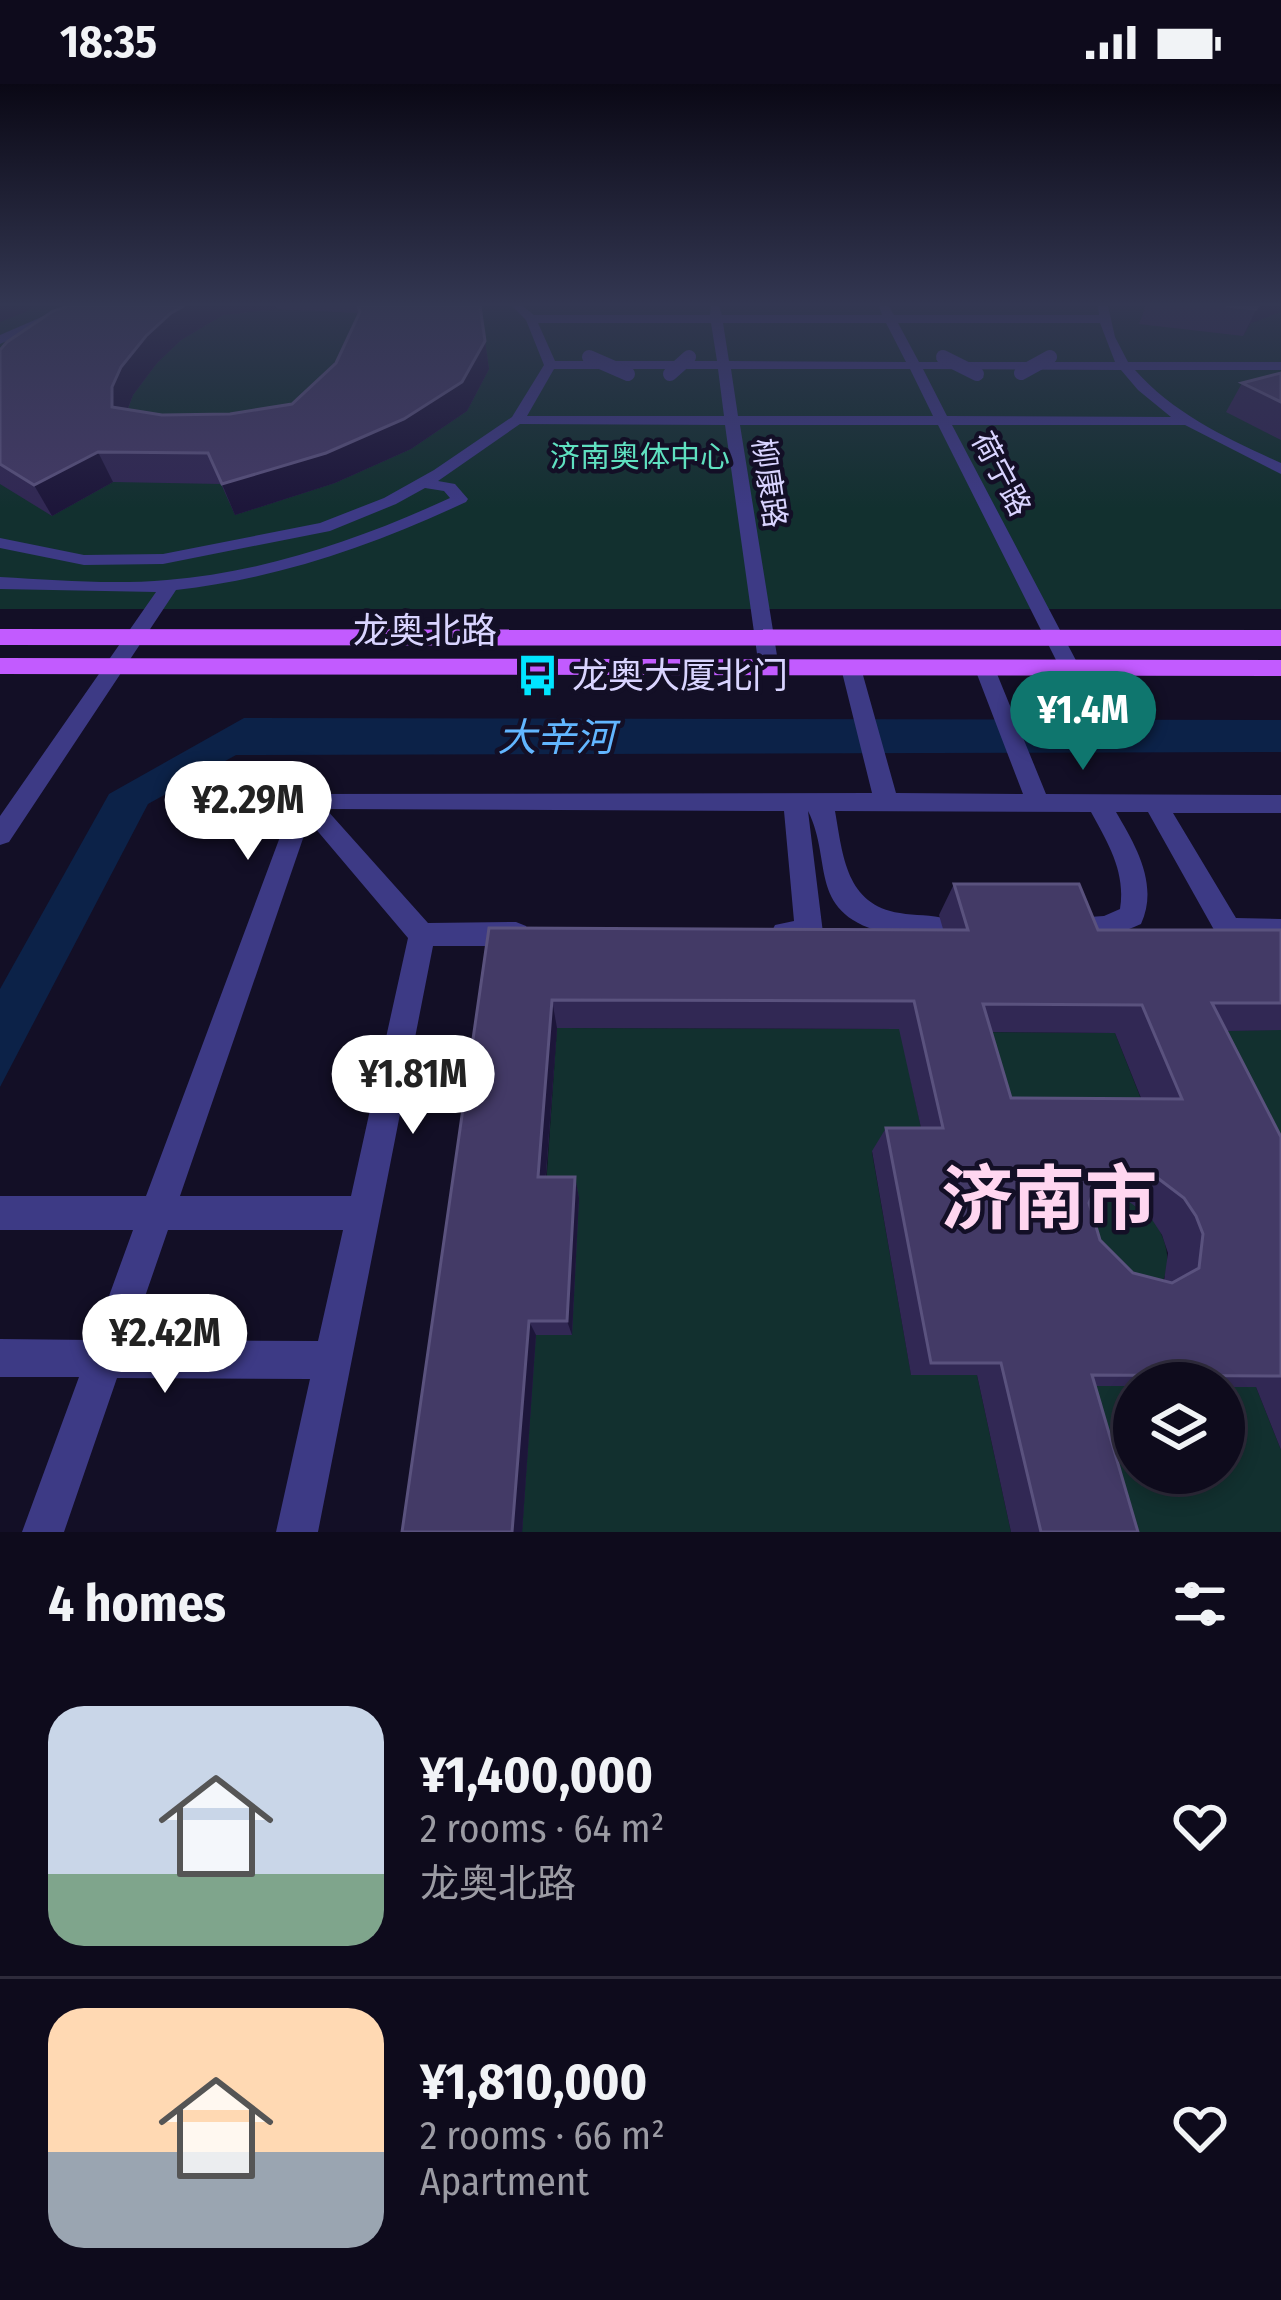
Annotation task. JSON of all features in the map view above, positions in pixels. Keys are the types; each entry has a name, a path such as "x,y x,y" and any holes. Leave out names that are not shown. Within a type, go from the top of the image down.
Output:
{"main road":[{"name":"龙奥北路","path":"0,637 1281,638"},
{"name":"龙奥北路","path":"0,666 1281,668"}],"street":[{"path":"0,543 84,560 163,559 324,526 423,483 518,420 545,374"},
{"name":"柳康路","path":"724,374 769,668"},
{"name":"荷宁路","path":"917,374 1070,668"},
{"path":"1133,374 1186,421 1281,470"},
{"path":"518,420 1186,421"},
{"path":"0,583 170,586 306,557 406,525 460,499 449,488 423,483"},
{"path":"0,604 25,584"},
{"path":"0,835 170,586"},
{"path":"851,668 886,802"},
{"path":"985,669 1038,803"},
{"path":"304,800 1281,804"},
{"path":"304,800 422,935 536,934"},
{"path":"43,1532 304,800"},
{"path":"808,802 838,888 853,908 880,923 937,927"},
{"path":"763,933 809,933 808,802"},
{"path":"1069,927 1105,927 1132,916 1139,892 1134,868 1098,803"},
{"path":"1155,803 1228,929 1281,930"},
{"path":"298,1532 422,935"},
{"path":"0,1213 362,1213"},
{"path":"0,1358 332,1360"}],"green space":[{"name":"济南奥体中心","path":"0,374 1281,374 1281,609 0,609"},
{"path":"557,1028 900,1029 926,1151 872,1152 911,1374 977,1375 1011,1532 522,1532"},
{"path":"1281,1030 1281,1160 1182,1031"},
{"path":"965,1032 1115,1033 1151,1124 990,1123"},
{"path":"1087,1190 1131,1200 1155,1223 1163,1237 1167,1267 1152,1295 1065,1207"},
{"path":"1062,1386 1113,1386 1113,1494 1245,1494 1245,1387 1256,1387 1281,1450 1281,1532 1101,1532"}],"water":[{"name":"大辛河","path":"244,718 1281,720 1281,752 236,755 148,804 0,1087 0,989 109,794"}],"building":[{"path":"0,374 118,374 112,407 162,415 230,414 292,404 325,374 467,374 462,382 404,419 326,453 222,484 208,453 98,452 34,485 0,464"},
{"path":"1281,374 1281,402 1242,383"},
{"path":"954,884 1079,884 1098,930 1281,930 1281,1003 1212,1003 1281,1137 1281,1376 1245,1376 1245,1362 1113,1362 1113,1375 1092,1375 1113,1447 1113,1494 1127,1494 1138,1532 1041,1532 1001,1363 931,1363 886,1128 943,1128 914,1001 552,1000 538,1177 575,1177 567,1321 529,1321 512,1532 402,1532 489,928 968,930","holes":["983,1004 1142,1005 1182,1099 1011,1098","1116,1168 1151,1173 1184,1198 1203,1234 1199,1268 1172,1283 1133,1273 1100,1240 1089,1203 1101,1174"]}],"place":[{"name":"龙奥大厦北门","path":"538,676"}],"district":[{"name":"济南市","path":"1049,1200"}]}
